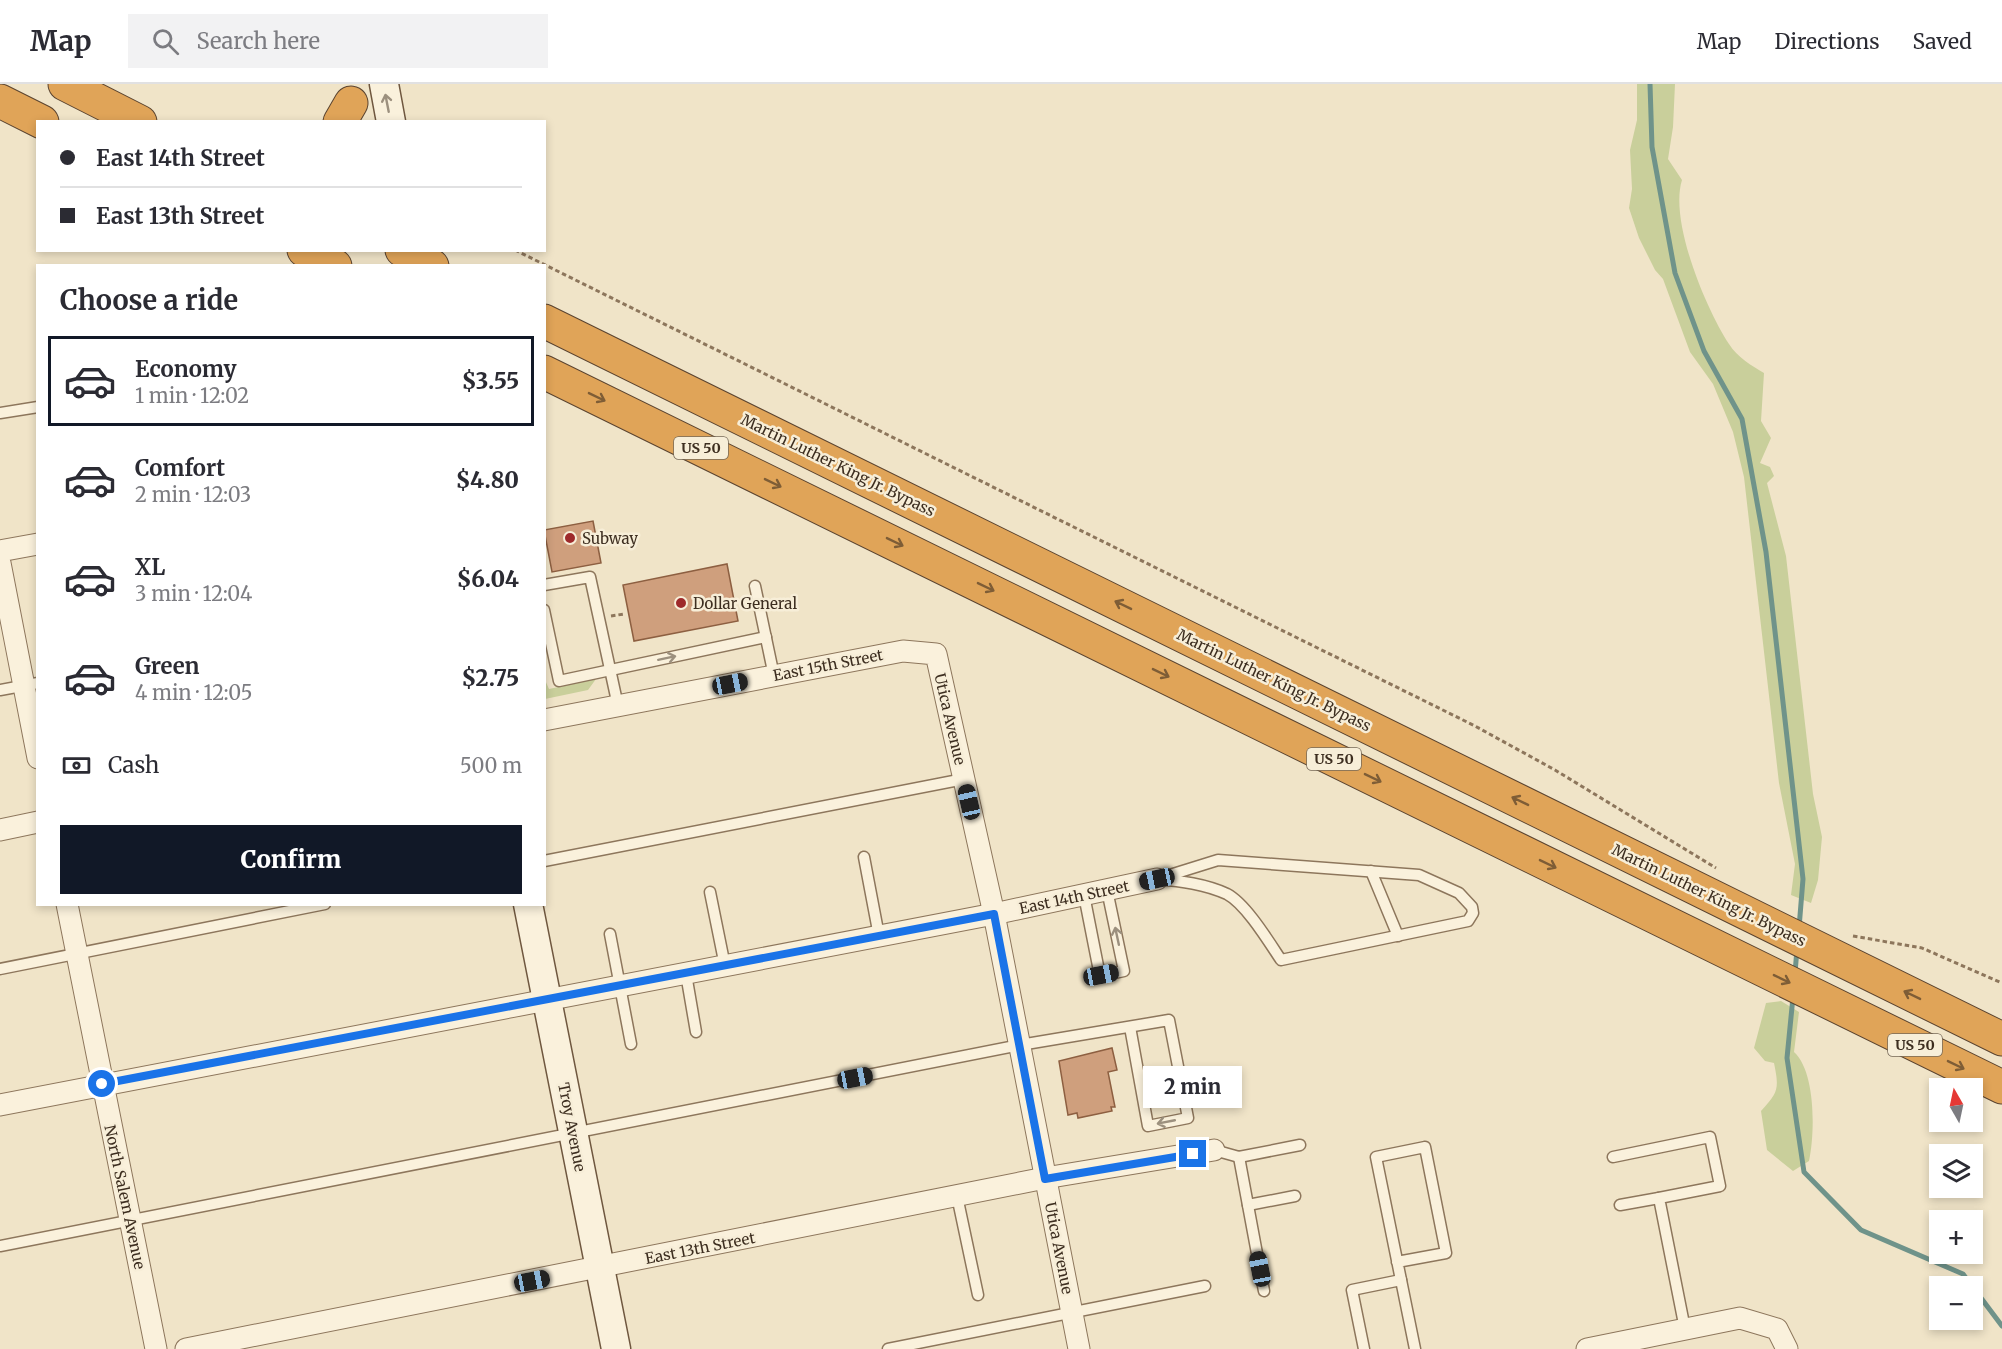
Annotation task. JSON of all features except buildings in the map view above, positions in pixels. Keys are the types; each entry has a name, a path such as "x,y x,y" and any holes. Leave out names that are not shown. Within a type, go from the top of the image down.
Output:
{"highway":[{"path":"65,84 136,120"},
{"path":"0,101 38,120"},
{"path":"308,252 331,264"},
{"path":"406,252 428,264"},
{"name":"Martin Luther King Jr. Bypass","path":"546,322 1742,911 1843,946 2002,1039"},
{"name":"US 50","path":"546,373 2002,1087"}],"street":[{"path":"384,84 391,120"},
{"path":"0,551 36,544"},
{"path":"0,563 31,684 36,737"},
{"name":"East 15th Street","path":"546,720 903,651 936,654"},
{"name":"Utica Avenue","path":"936,654 994,914 1079,1349"},
{"path":"0,830 36,822"},
{"name":"East 14th Street","path":"0,1105 994,914 1157,879"},
{"name":"North Salem Avenue","path":"67,906 156,1349"},
{"name":"Troy Avenue","path":"528,906 616,1349"},
{"name":"East 13th Street","path":"186,1349 957,1196 1214,1150"},
{"path":"1587,1349 1740,1318 1777,1329 1787,1349"}],"lane":[{"path":"0,413 36,407"},
{"path":"546,585 590,577 618,706"},
{"path":"755,586 774,676"},
{"path":"546,619 559,681 766,637"},
{"path":"0,690 31,684"},
{"path":"546,861 964,779"},
{"path":"864,857 879,936"},
{"path":"1218,860 1419,875 1459,893 1472,907 1473,913 1468,921 1281,960 1259,927 1228,895 1188,882 1157,879 1218,860"},
{"path":"1371,872 1398,936"},
{"path":"1084,894 1101,975 1124,971 1107,890"},
{"path":"710,892 725,966"},
{"path":"0,969 315,906"},
{"path":"610,934 631,1044"},
{"path":"686,974 696,1032"},
{"path":"0,1246 1020,1045 1169,1020 1188,1118 1148,1125 1130,1027"},
{"path":"1612,1157 1710,1137 1720,1186 1620,1205"},
{"path":"1214,1150 1239,1156 1300,1145"},
{"path":"1397,1262 1446,1253 1425,1147 1376,1157 1397,1262 1415,1349"},
{"path":"1239,1156 1264,1291"},
{"path":"957,1196 978,1295"},
{"path":"1248,1205 1295,1196"},
{"path":"1659,1198 1685,1329"},
{"path":"1364,1349 1352,1290 1401,1280"},
{"path":"888,1349 1205,1286"}],"path":[{"path":"519,252 543,264"},
{"path":"546,265 1475,726 1556,770 1718,869"},
{"path":"1843,946 1922,948 2002,983"}],"green space":[{"path":"1637,84 1675,84 1673,127 1668,159 1682,180 1679,197 1681,218 1692,264 1710,309 1732,349 1764,373 1761,421 1771,438 1760,463 1770,467 1774,476 1767,483 1786,556 1813,794 1822,837 1818,880 1811,903 1791,895 1795,864 1779,783 1744,477 1733,432 1713,384 1690,352 1663,279 1655,270 1639,238 1629,208 1632,189 1630,150 1637,120"},
{"path":"596,679 588,690 546,699 546,682 549,689"},
{"path":"1781,1001 1799,1012 1794,1052 1801,1061 1806,1074 1812,1104 1809,1161 1793,1171 1767,1150 1761,1111 1774,1094 1777,1078 1774,1063 1765,1061 1754,1048 1766,1003"}],"waterway":[{"path":"1650,84 1652,147 1675,273 1704,351 1742,419 1766,552 1803,879 1799,928"},
{"path":"1795,973 1797,949"},
{"path":"1793,997 1787,1058 1804,1172 1861,1230 1963,1274 2002,1326"}],"place":[{"name":"Subway","path":"570,538"},
{"name":"Dollar General","path":"681,603"}],"route":[{"path":"102,1084 994,914 1045,1179 1193,1154"}]}
